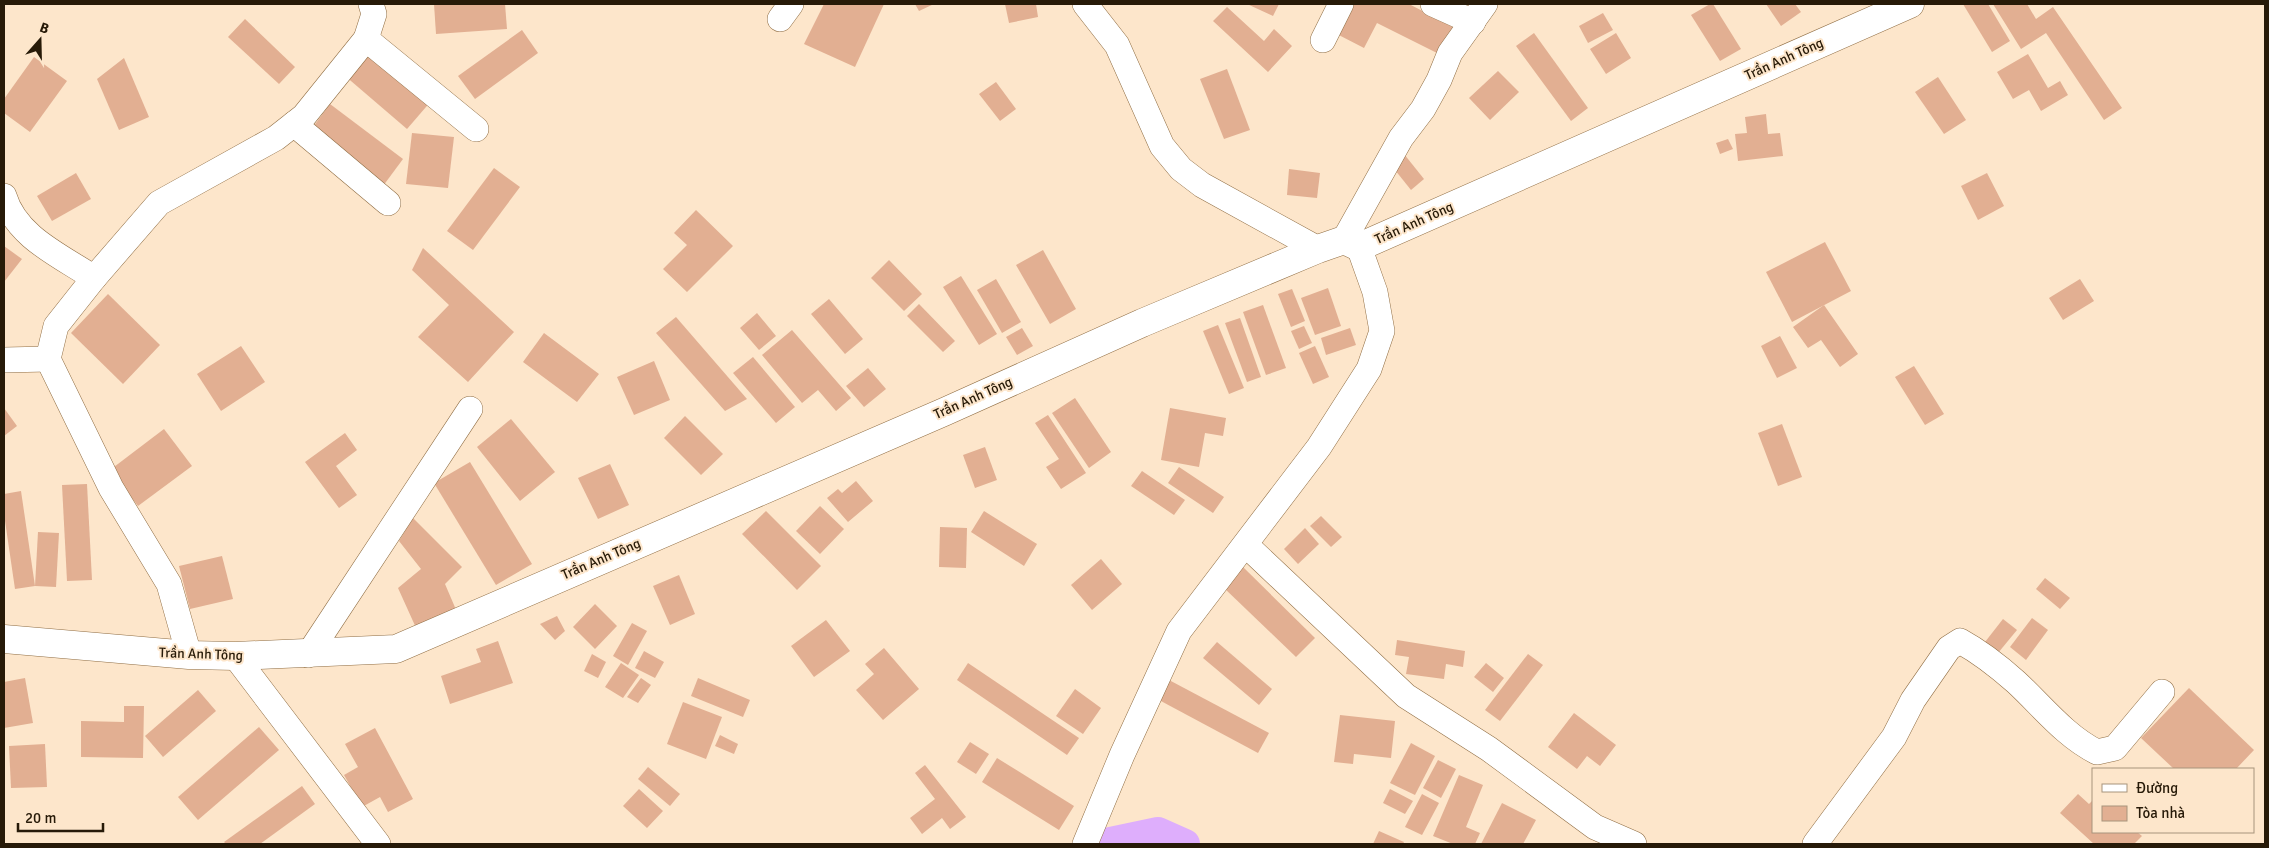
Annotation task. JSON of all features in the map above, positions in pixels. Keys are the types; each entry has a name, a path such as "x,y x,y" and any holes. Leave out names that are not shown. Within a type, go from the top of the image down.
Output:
{"street":[{"path":"189,655 169,584 111,488 48,359 56,326 94,278 160,203 276,138 304,116 366,40 374,14 371,4"},
{"path":"1085,4 1117,45 1162,146 1181,168 1202,185 1318,249"},
{"path":"1323,40 1341,4"},
{"path":"1086,841 1122,755 1179,631 1319,447 1369,369 1382,331 1375,292 1351,244 1401,138 1423,109 1439,80 1450,53 1479,13 1433,4"},
{"name":"Trần Anh Tông","path":"4,639 189,655 308,654 396,649 944,412 1142,323 1318,249 1351,244 1910,4"},
{"path":"366,40 476,129"},
{"path":"294,124 388,203"},
{"path":"4,196 8,209 26,233 94,278"},
{"path":"4,360 48,359"},
{"path":"308,654 470,409"},
{"path":"1246,545 1406,696 1489,749 1594,836 1634,844"},
{"path":"1815,844 1894,737 1912,700 1949,648 1960,641 1983,654 2015,681 2073,737 2110,760 2115,748 2162,692"},
{"path":"235,656 378,844"}],"building":[{"path":"434,4 505,4 507,29 436,34"},
{"path":"824,4 884,4 855,67 804,44"},
{"path":"915,4 934,4 919,11"},
{"path":"1005,4 1036,4 1038,17 1009,23"},
{"path":"1247,4 1279,4 1273,16"},
{"path":"1345,4 1409,4 1459,30 1445,57 1377,23 1364,48 1331,31"},
{"path":"1713,4 1741,49 1720,61 1691,15"},
{"path":"1766,4 1795,4 1801,12 1781,26"},
{"path":"1963,4 1988,4 2010,41 1992,52"},
{"path":"1993,4 2027,4 2036,19 2053,7 2122,108 2104,120 2046,33 2021,49"},
{"path":"1227,7 1264,41 1274,29 1292,46 1268,72 1213,21"},
{"path":"1603,13 1613,30 1588,43 1579,26"},
{"path":"245,19 295,67 279,84 228,37"},
{"path":"522,30 538,53 475,99 458,76"},
{"path":"1534,33 1588,108 1571,121 1516,46"},
{"path":"1616,33 1631,58 1606,74 1590,49"},
{"path":"368,47 432,100 407,129 344,75"},
{"path":"2028,54 2048,88 2060,81 2068,95 2041,111 2029,90 2013,99 1997,72"},
{"path":"34,57 67,81 30,132 4,113 4,99"},
{"path":"124,58 149,117 119,130 97,79"},
{"path":"1227,69 1250,130 1224,139 1200,79"},
{"path":"1498,71 1519,92 1490,120 1469,98"},
{"path":"1938,77 1966,120 1944,134 1915,92"},
{"path":"996,82 1016,109 1000,121 979,94"},
{"path":"330,104 403,159 383,186 310,131"},
{"path":"1766,114 1768,134 1780,133 1783,156 1738,161 1735,134 1747,133 1745,117"},
{"path":"412,133 454,137 448,188 406,184"},
{"path":"1728,139 1733,149 1720,154 1716,143"},
{"path":"1404,154 1424,179 1411,190 1391,165"},
{"path":"494,168 520,187 473,250 447,231"},
{"path":"1289,169 1320,173 1317,198 1287,195"},
{"path":"76,173 91,199 52,221 37,196"},
{"path":"1987,173 2004,206 1978,220 1961,186"},
{"path":"696,210 733,246 687,292 663,269 687,245 674,233"},
{"path":"1825,242 1851,291 1792,322 1766,272"},
{"path":"4,246 22,259 4,282"},
{"path":"423,248 514,332 468,382 418,337 449,305 412,270"},
{"path":"1043,250 1076,309 1050,324 1016,265"},
{"path":"889,260 922,294 904,311 871,278"},
{"path":"961,276 997,334 979,345 943,287"},
{"path":"996,279 1021,322 1002,333 977,290"},
{"path":"2080,279 2094,301 2063,320 2049,298"},
{"path":"1328,288 1341,326 1315,335 1301,298"},
{"path":"1292,289 1305,321 1291,327 1278,294"},
{"path":"108,294 160,345 123,384 71,333"},
{"path":"829,299 863,339 845,354 811,314"},
{"path":"919,304 955,341 943,352 907,316"},
{"path":"1263,305 1286,368 1266,375 1243,312"},
{"path":"1824,305 1858,354 1840,367 1821,340 1808,348 1793,327"},
{"path":"757,313 776,336 759,350 740,328"},
{"path":"676,317 747,399 725,411 656,333"},
{"path":"1240,318 1261,377 1247,382 1225,323"},
{"path":"1218,325 1244,388 1229,394 1203,331"},
{"path":"1304,326 1312,343 1299,349 1291,331"},
{"path":"1022,328 1033,346 1017,355 1006,337"},
{"path":"1350,328 1356,345 1326,355 1321,338"},
{"path":"792,330 851,398 836,411 818,390 802,403 762,355"},
{"path":"544,333 599,374 577,402 523,362"},
{"path":"1780,336 1797,368 1777,378 1761,346"},
{"path":"241,346 265,382 221,411 197,374"},
{"path":"1315,346 1329,377 1313,384 1299,353"},
{"path":"753,357 795,407 776,423 733,373"},
{"path":"654,361 670,400 634,415 617,377"},
{"path":"1914,366 1944,414 1925,425 1895,377"},
{"path":"868,368 886,389 864,407 846,386"},
{"path":"1075,398 1111,452 1089,468 1052,413"},
{"path":"4,408 17,426 4,436"},
{"path":"1170,408 1226,418 1223,436 1205,433 1199,467 1161,460"},
{"path":"1048,415 1086,473 1061,489 1046,467 1059,459 1035,423"},
{"path":"685,416 723,454 701,475 664,438"},
{"path":"511,419 555,472 520,501 477,447"},
{"path":"1782,424 1802,477 1778,486 1758,433"},
{"path":"164,429 192,466 138,506 110,470"},
{"path":"345,433 357,450 336,466 357,495 339,508 305,462"},
{"path":"985,447 997,480 975,488 963,455"},
{"path":"470,462 532,564 496,585 434,483"},
{"path":"610,464 629,505 598,519 578,478"},
{"path":"1179,467 1224,497 1213,513 1168,483"},
{"path":"1142,471 1185,500 1174,515 1131,486"},
{"path":"856,481 873,501 848,522 827,498 838,489 842,493"},
{"path":"87,484 92,580 67,581 62,485"},
{"path":"21,491 35,586 15,589 4,514 4,494"},
{"path":"820,506 844,529 820,554 796,531"},
{"path":"766,511 821,566 797,590 742,534"},
{"path":"984,511 1037,544 1024,566 971,532"},
{"path":"1321,516 1342,537 1331,547 1310,526"},
{"path":"413,518 462,567 445,584 457,612 417,630 398,588 421,569 399,541"},
{"path":"940,527 967,528 966,568 939,567"},
{"path":"1305,528 1319,544 1298,564 1284,549"},
{"path":"38,532 59,533 56,587 35,586"},
{"path":"222,556 233,599 190,609 179,566"},
{"path":"1101,559 1122,584 1092,610 1071,585"},
{"path":"1243,567 1315,638 1296,657 1223,587"},
{"path":"679,575 695,614 670,625 653,586"},
{"path":"2045,578 2070,598 2060,609 2036,589"},
{"path":"595,604 617,626 595,649 573,627"},
{"path":"557,616 565,631 555,640 540,624"},
{"path":"2032,618 2048,630 2026,660 2010,647"},
{"path":"2003,619 2017,630 1998,653 1985,642"},
{"path":"826,620 850,651 814,677 791,646"},
{"path":"632,623 647,631 628,665 613,656"},
{"path":"1397,640 1465,651 1463,667 1446,664 1444,679 1406,674 1409,657 1395,655"},
{"path":"498,641 513,683 450,704 441,676 481,662 476,649"},
{"path":"1217,642 1272,689 1259,705 1203,658"},
{"path":"884,648 919,689 883,720 856,690 874,674 865,664"},
{"path":"644,651 664,662 655,678 635,668"},
{"path":"592,654 606,662 598,678 584,671"},
{"path":"1528,654 1543,665 1500,721 1485,710"},
{"path":"621,663 639,675 623,698 605,687"},
{"path":"968,663 1079,738 1067,755 957,680"},
{"path":"1486,663 1504,678 1493,692 1474,677"},
{"path":"25,678 33,723 4,728 4,682"},
{"path":"641,678 651,685 638,703 627,697"},
{"path":"698,678 750,700 743,717 691,696"},
{"path":"1169,680 1269,733 1258,753 1159,700"},
{"path":"2189,688 2254,750 2237,768 2173,768 2141,738"},
{"path":"1075,689 1101,708 1083,734 1056,716"},
{"path":"198,690 216,711 163,757 145,736"},
{"path":"683,702 722,717 706,759 667,744"},
{"path":"124,706 144,706 143,758 81,757 81,721 124,722"},
{"path":"1574,713 1616,745 1600,766 1587,756 1577,769 1548,747"},
{"path":"1340,715 1395,721 1391,758 1354,754 1353,764 1334,762"},
{"path":"259,727 279,750 198,820 178,797"},
{"path":"375,728 413,799 388,812 380,797 362,807 344,775 358,767 345,744"},
{"path":"720,735 738,744 734,754 715,746"},
{"path":"970,742 989,754 976,774 957,762"},
{"path":"1411,743 1435,756 1415,795 1390,783"},
{"path":"45,744 47,787 11,788 9,746"},
{"path":"997,758 1074,806 1059,830 982,782"},
{"path":"1438,760 1456,769 1441,798 1423,788"},
{"path":"925,765 966,817 950,829 942,818 922,834 910,818 935,799 915,773"},
{"path":"648,767 680,794 670,806 638,779"},
{"path":"1459,775 1483,785 1466,827 1480,833 1475,844 1453,844 1433,836"},
{"path":"302,786 315,804 260,844 226,844 224,842"},
{"path":"639,789 663,811 647,828 623,806"},
{"path":"1390,789 1413,801 1405,814 1383,803"},
{"path":"1422,794 1439,803 1422,835 1405,827"},
{"path":"2078,794 2089,804 2092,801 2092,833 2138,833 2142,836 2134,844 2094,844 2060,813"},
{"path":"1502,803 1536,820 1523,844 1481,844"},
{"path":"1379,831 1404,842 1403,844 1373,844"}],"waterway":[{"path":"1101,844 1158,832 1185,844"}]}
